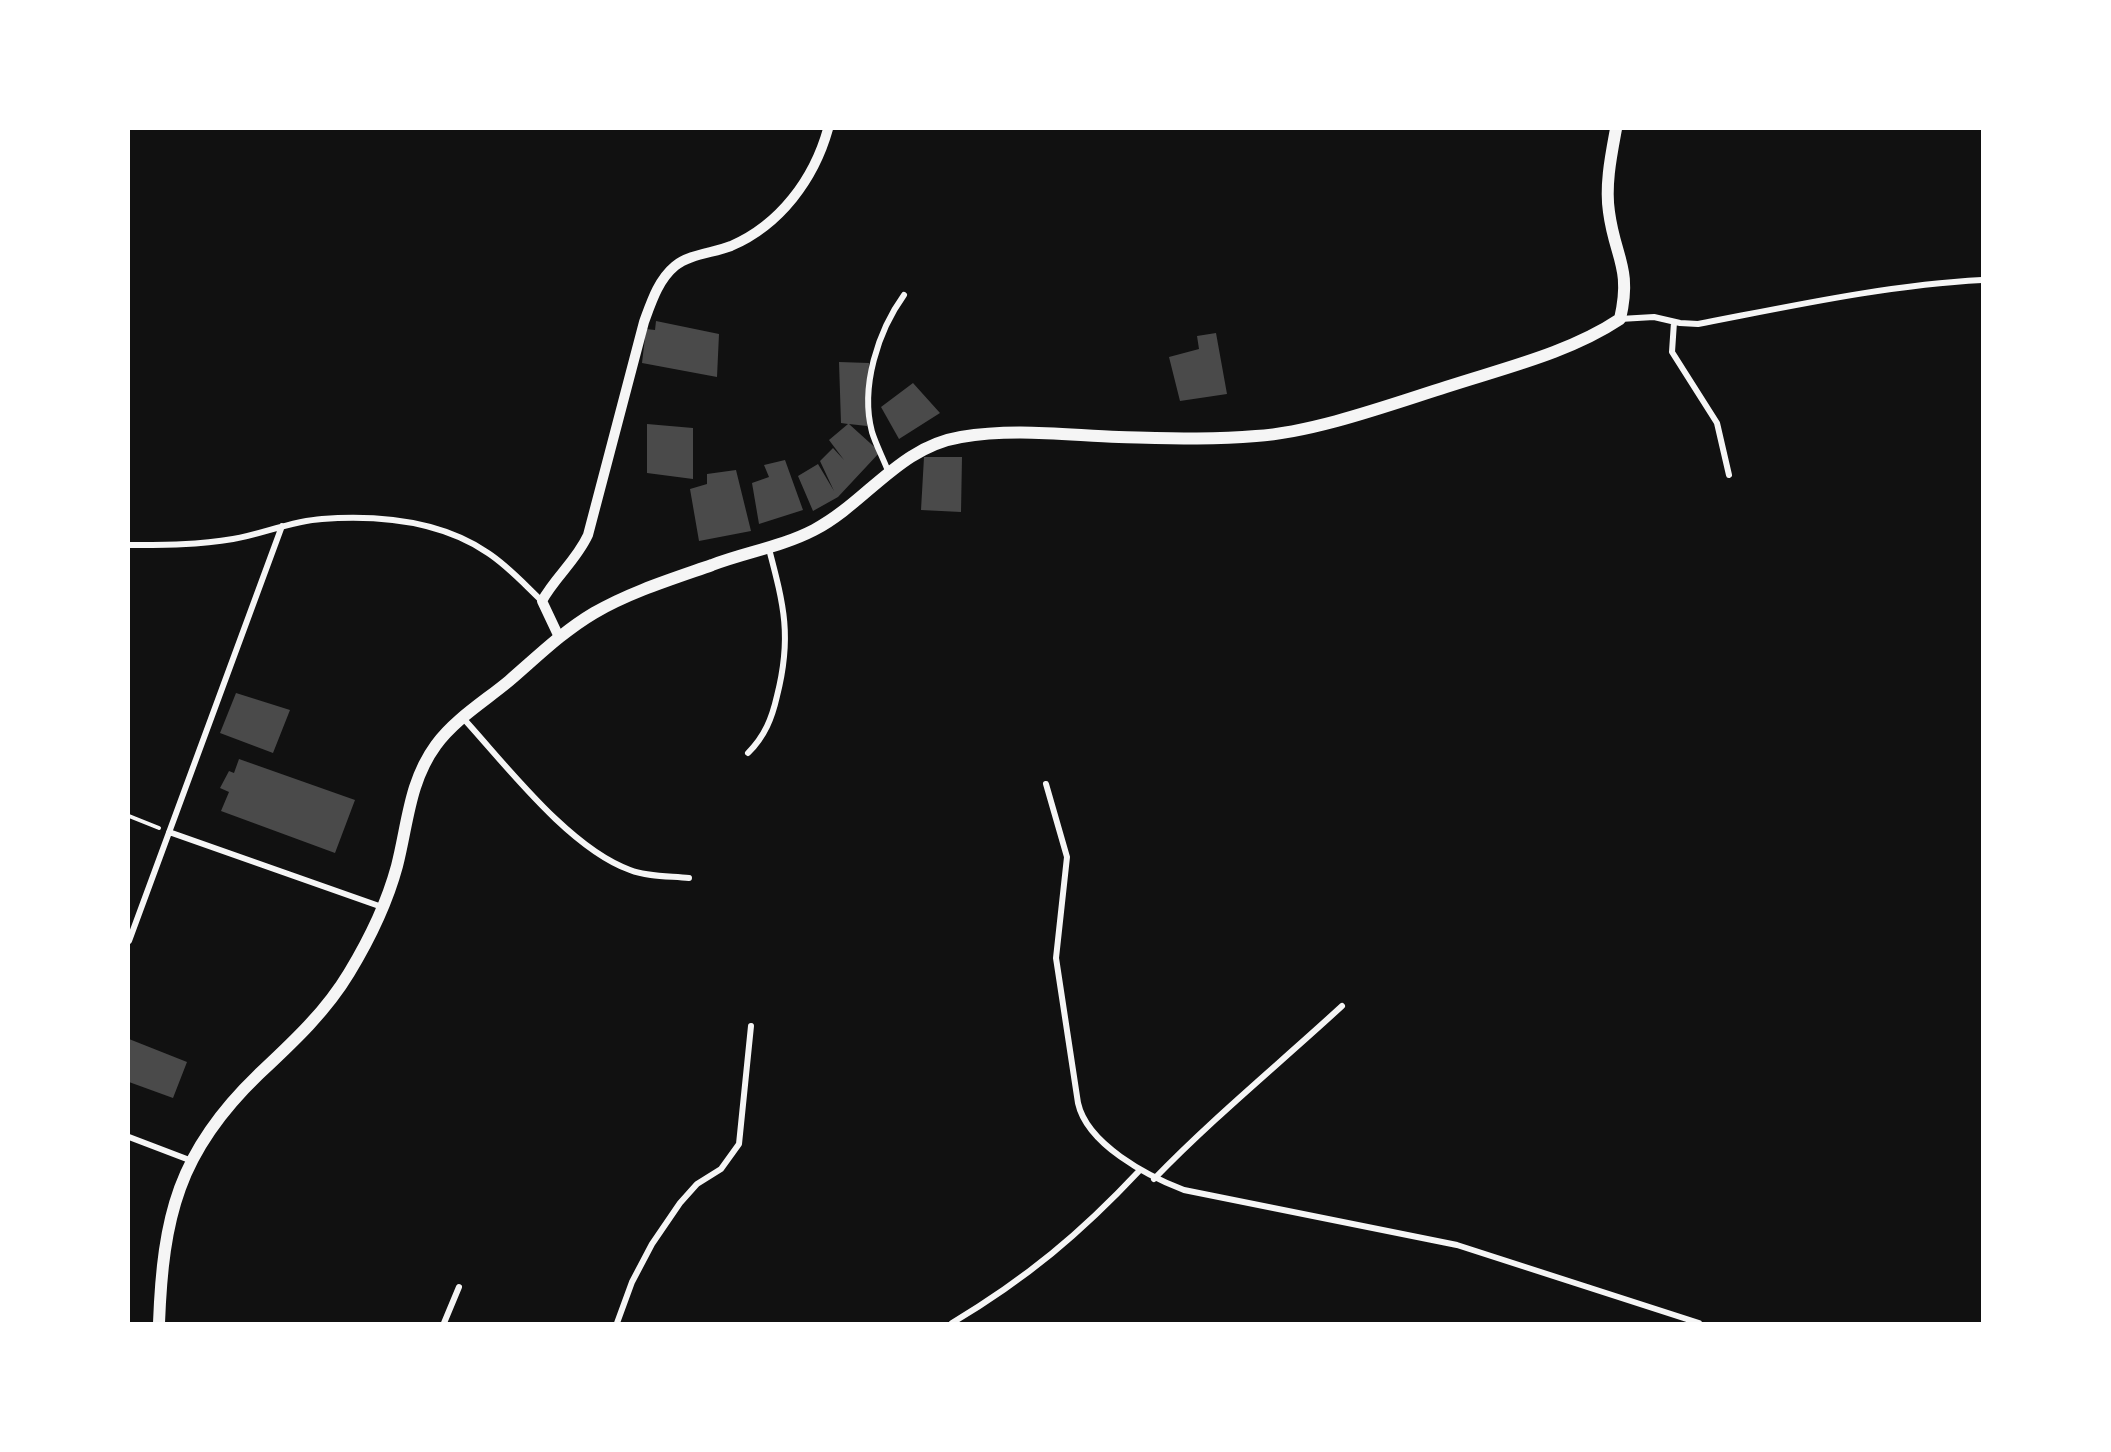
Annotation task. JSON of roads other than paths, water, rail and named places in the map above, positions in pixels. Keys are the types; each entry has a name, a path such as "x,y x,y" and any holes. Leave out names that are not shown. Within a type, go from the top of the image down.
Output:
{"main road":[{"path":"159,1323 164,1243 174,1204 192,1161 232,1103 257,1076 287,1050 331,1000 362,951 382,907 396,868 414,784 439,740 559,637 592,614 621,599 717,562 769,549 814,530 843,512 888,471 932,445 958,437 999,433 1260,436 1376,409 1499,370 1597,334 1620,320 1625,298 1625,273 1608,210 1610,165 1616,129"}],"street":[{"path":"543,601 552,585 574,561 588,535 641,334 657,289 676,265 732,245 775,219 808,178 822,152 828,129"},
{"path":"1620,320 1654,317 1698,324 1842,297 1946,282 1982,280"},
{"path":"888,471 873,433 870,389 884,326 904,295"},
{"path":"1674,322 1671,352 1717,423 1729,475"},
{"path":"129,544 166,545 234,539 282,526 322,519 412,522 440,529 488,553 543,601 559,637"},
{"path":"129,941 282,526"},
{"path":"748,753 760,741 770,719 786,647 782,596 769,549"},
{"path":"463,718 541,802 595,850 631,871 689,878"},
{"path":"1046,784 1067,857 1056,958 1081,1115 1093,1133 1154,1179 1184,1190 1457,1245 1698,1323"},
{"path":"169,832 382,907"},
{"path":"1154,1179 1197,1135 1236,1103 1342,1006"},
{"path":"617,1323 632,1282 652,1244 680,1203 697,1184 721,1168 739,1144 751,1026"},
{"path":"129,1137 192,1161"},
{"path":"952,1323 1024,1278 1092,1221 1140,1170"},
{"path":"444,1323 459,1287"}]}
